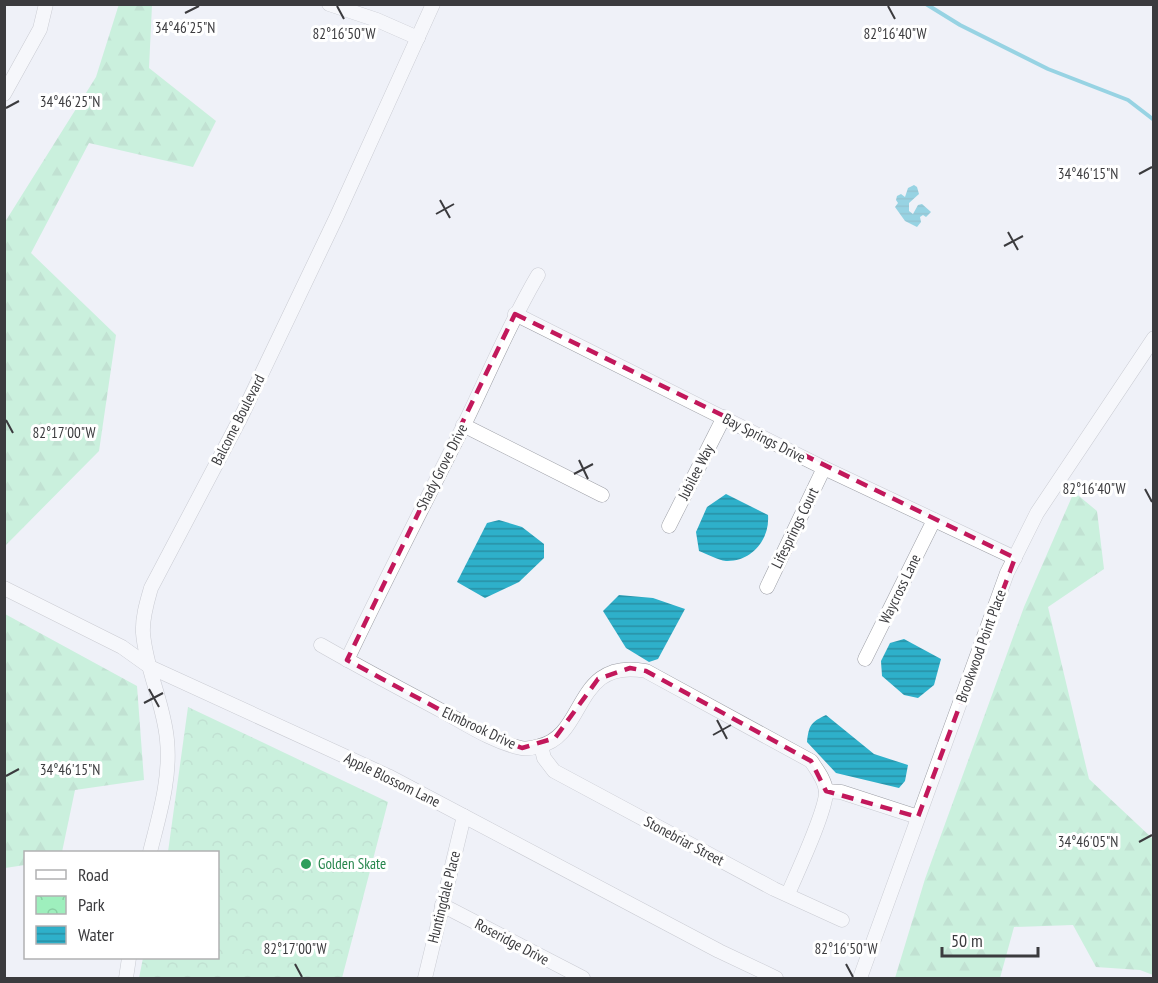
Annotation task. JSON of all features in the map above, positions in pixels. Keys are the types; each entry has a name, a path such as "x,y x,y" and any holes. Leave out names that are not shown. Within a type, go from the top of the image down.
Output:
{"street":[{"path":"4,94 40,29 46,4"},
{"path":"329,4 377,20 418,38"},
{"name":"Balcome Boulevard","path":"150,851 164,797 168,765 165,719 143,633 145,611 151,588 245,408 336,218 433,4"},
{"name":"Shady Grove Drive","path":"347,660 515,314 538,275"},
{"name":"Bay Springs Drive","path":"515,314 824,468 1015,558"},
{"name":"Brookwood Point Place","path":"860,978 980,646 1015,558 1037,513 1154,339"},
{"name":"Jubilee Way","path":"669,526 724,417"},
{"path":"463,425 602,495"},
{"name":"Lifesprings Court","path":"767,587 824,468"},
{"name":"Waycross Lane","path":"865,659 934,520"},
{"name":"Apple Blossom Lane","path":"4,588 122,647 150,667 388,776 709,946 777,978"},
{"name":"Elmbrook Drive","path":"321,645 487,735 522,748 541,746"},
{"path":"541,746 555,738 565,728 598,679 615,671 630,668 646,671 811,761 826,791 823,807 788,894"},
{"name":"Stonebriar Street","path":"541,746 544,758 554,771 765,884 842,920"},
{"path":"826,791 842,792 918,817"},
{"name":"Huntingdale Place","path":"425,978 464,816"},
{"name":"Roseridge Drive","path":"442,905 583,978"},
{"path":"126,978 129,959"}],"highlighted area":[{"path":"515,314 1015,558 918,817 826,791 811,761 646,671 630,668 598,679 555,738 522,748 487,735 347,660"}],"green space":[{"path":"119,4 152,5 149,68 216,121 193,167 89,143 31,253 116,335 99,451 5,546 5,222 96,77"},
{"path":"1074,492 1097,511 1104,569 1048,607 1089,779 1153,839 1153,975 1140,970 1096,967 1073,925 1014,927 1000,978 895,978 925,879 1024,607"},
{"path":"5,614 137,686 144,780 75,790 62,851 24,851 24,865 5,868"},
{"path":"188,707 388,802 342,978 139,978 143,959 219,959 219,851 168,851"}],"water":[{"path":"914,185 919,194 909,203 909,211 913,214 918,205 922,204 931,212 926,217 923,215 920,217 921,222 917,227 905,221 895,207 898,203 897,196 901,194 905,197 908,188"},
{"path":"726,494 768,515 768,524 758,547 744,558 726,561 699,551 696,532 707,507"},
{"path":"499,520 522,527 544,544 544,558 519,582 485,598 457,582 487,523"},
{"path":"619,595 653,598 685,609 658,659 649,662 626,648 603,611"},
{"path":"904,639 941,659 934,685 918,698 904,695 882,676 881,661 890,643"},
{"path":"826,715 874,754 908,765 905,781 899,788 836,773 807,742 812,725"}],"waterway":[{"path":"926,4 960,25 1048,69 1128,100 1154,120"}],"place":[{"name":"Golden Skate","path":"306,864"}]}
